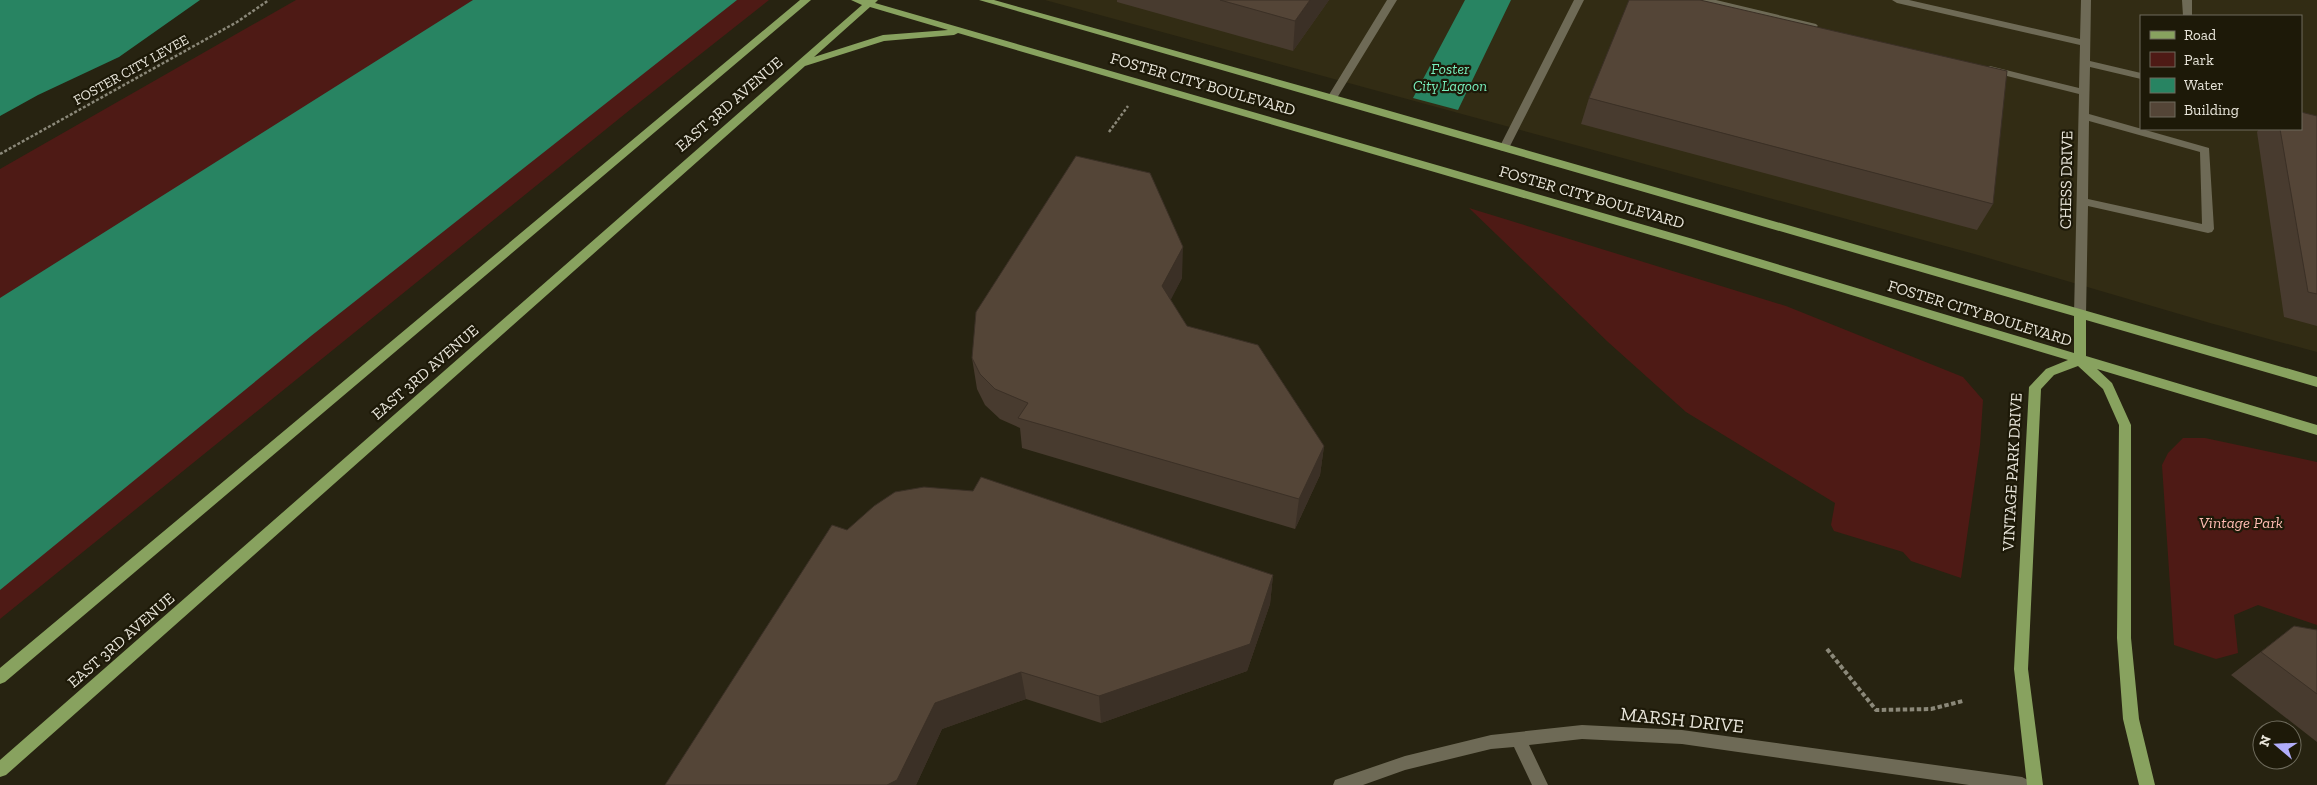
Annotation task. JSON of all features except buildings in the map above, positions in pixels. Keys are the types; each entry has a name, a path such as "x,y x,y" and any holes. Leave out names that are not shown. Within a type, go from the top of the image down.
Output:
{"main road":[{"name":"EAST 3RD AVENUE","path":"0,677 806,0"},
{"name":"FOSTER CITY BOULEVARD","path":"856,0 871,2 963,32 1679,240 2317,430"},
{"name":"FOSTER CITY BOULEVARD","path":"984,0 1332,98 2317,382"},
{"name":"EAST 3RD AVENUE","path":"0,770 871,2"},
{"path":"801,64 883,38 963,32"},
{"name":"CHESS DRIVE","path":"2080,315 2080,360"},
{"path":"2080,360 2108,386 2125,425 2124,638 2131,719 2147,785"},
{"name":"VINTAGE PARK DRIVE","path":"2035,785 2021,669 2035,387 2050,372 2080,360"}],"street":[{"path":"1332,98 1392,0"},
{"path":"1504,148 1578,0"},
{"path":"1704,0 1827,30"},
{"path":"1898,0 2085,43"},
{"name":"CHESS DRIVE","path":"2080,315 2086,0"},
{"path":"2188,0 2188,15"},
{"path":"2084,63 2140,76"},
{"path":"1979,66 2084,92"},
{"path":"2082,201 2208,229 2205,150 2083,116"},
{"name":"MARSH DRIVE","path":"1341,785 1405,762 1491,742 1582,732 1682,737 2022,785"},
{"path":"1518,739 1540,785"}],"path":[{"name":"FOSTER CITY LEVEE","path":"0,154 237,22 269,0"},
{"path":"1109,132 1131,102"},
{"path":"1827,649 1876,710 1931,709 1964,701"}],"shaded area":[{"path":"1045,0 2317,0 2317,352 2210,323 1978,255"}],"green space":[{"path":"296,0 769,0 631,109 0,619 0,169"},
{"path":"1469,208 1786,306 1963,377 1983,400 1980,445 1961,578 1911,561 1903,552 1834,531 1831,525 1835,503 1686,412 1608,342"},
{"name":"Vintage Park","path":"2183,438 2205,438 2317,462 2317,625 2258,605 2234,615 2238,653 2216,659 2174,645 2162,465 2168,453"}],"water":[{"path":"0,0 200,0 119,57 38,95 0,116"},
{"path":"473,0 737,0 311,336 0,590 0,298"},
{"name":"Foster City Lagoon","path":"1465,0 1511,0 1458,110 1413,98"}]}
